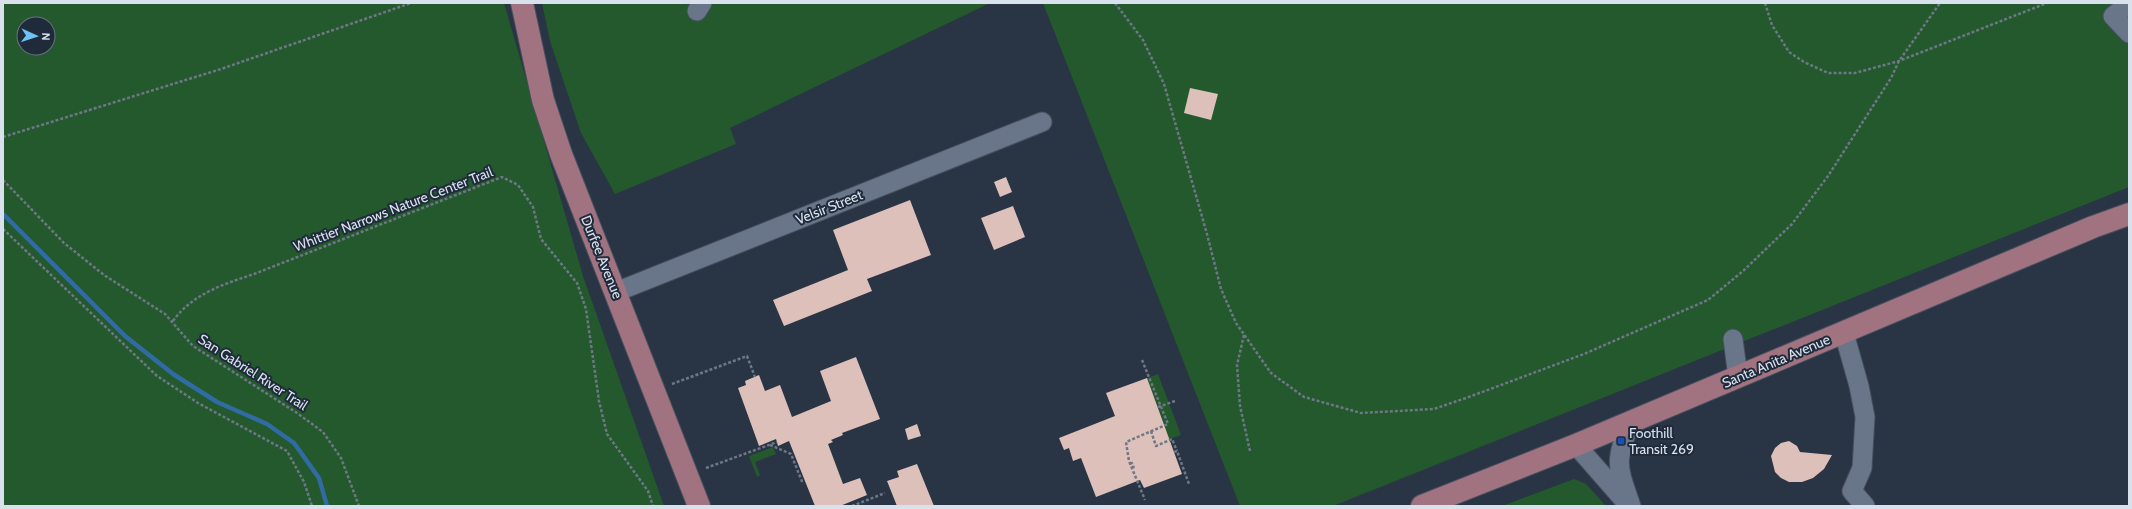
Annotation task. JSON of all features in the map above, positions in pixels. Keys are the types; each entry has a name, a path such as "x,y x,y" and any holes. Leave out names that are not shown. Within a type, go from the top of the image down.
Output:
{"main road":[{"name":"Durfee Avenue","path":"522,3 543,100 561,154 699,506"},
{"name":"Santa Anita Avenue","path":"1422,506 1844,333 2093,227 2129,214"}],"street":[{"path":"2129,4 2113,16 2129,33"},
{"name":"Velsir Street","path":"616,292 1042,122"},
{"path":"1844,333 1857,379 1865,418 1862,468 1852,491 1865,506"},
{"path":"1733,339 1738,377"},
{"path":"1630,506 1618,469 1620,449 1631,421"},
{"path":"1576,444 1630,506"}],"path":[{"path":"3,137 221,69 411,3"},
{"path":"1115,3 1143,40 1164,84 1207,234 1221,289 1236,324 1272,373 1304,397 1361,413 1434,408 1584,354 1708,300 1768,248 1792,224 1828,176 1891,78 1899,61 1940,3"},
{"path":"1765,3 1772,25 1789,52 1804,62 1828,73 1855,73 1899,61 2047,3"},
{"name":"Whittier Narrows Nature Center Trail","path":"173,321 182,308 216,287 254,274 502,177 518,185 533,207 541,239 577,283 586,309 600,401 607,434 648,491 653,506"},
{"name":"San Gabriel River Trail","path":"3,180 64,243 104,275 173,321 194,346 291,409 323,432 341,458 359,506"},
{"path":"3,229 157,376 198,403 287,451 304,482 312,506"},
{"path":"1244,334 1237,365 1240,406 1250,451"},
{"path":"672,384 747,356 755,377"},
{"path":"1142,360 1160,408 1168,424 1126,442 1130,464 1145,500"},
{"path":"1160,408 1175,401"},
{"path":"1152,431 1156,446 1172,439 1175,452 1189,484"},
{"path":"706,468 777,442"},
{"path":"770,445 791,454 803,484"},
{"path":"1130,464 1132,463 1133,467 1135,466"},
{"path":"1139,486 1138,481 1140,480"},
{"path":"852,506 885,493"}],"green space":[{"path":"3,3 504,3 583,276 664,506 3,506"},
{"path":"542,3 990,3 730,128 736,144 615,194 581,133 550,41"},
{"path":"1043,3 2129,3 2129,187 1333,506 1240,506"},
{"path":"1158,374 1181,435 1162,442 1156,427 1164,424 1147,378"},
{"path":"773,447 776,454 755,462 760,475 757,477 749,456"},
{"path":"1574,479 1586,484 1606,506 1502,506"}],"building":[{"path":"1190,88 1218,94 1211,120 1184,113"},
{"path":"1006,177 1012,192 1000,197 994,182"},
{"path":"910,200 931,255 867,279 872,291 784,326 773,300 848,270 833,230"},
{"path":"1013,206 1025,237 994,250 981,218"},
{"path":"856,357 880,419 842,433 843,435 831,440 833,442 828,444 843,484 860,478 867,495 840,506 815,506 789,441 778,446 776,439 759,446 738,388 746,385 745,381 759,375 765,391 780,385 792,417 831,401 820,371"},
{"path":"1147,378 1182,474 1144,488 1140,480 1096,497 1081,458 1073,461 1069,448 1064,450 1059,438 1115,416 1106,393"},
{"path":"917,424 921,436 908,440 905,429"},
{"path":"1789,441 1797,446 1800,452 1832,455 1824,469 1813,478 1802,482 1789,482 1781,478 1775,472 1771,456 1775,448 1781,443"},
{"path":"917,464 934,506 897,506 887,481 899,477 897,471"}],"waterway":[{"path":"3,214 125,336 173,374 217,402 267,424 294,443 319,478 327,506"}],"place":[{"name":"Foothill Transit 269","path":"1621,441"}]}
